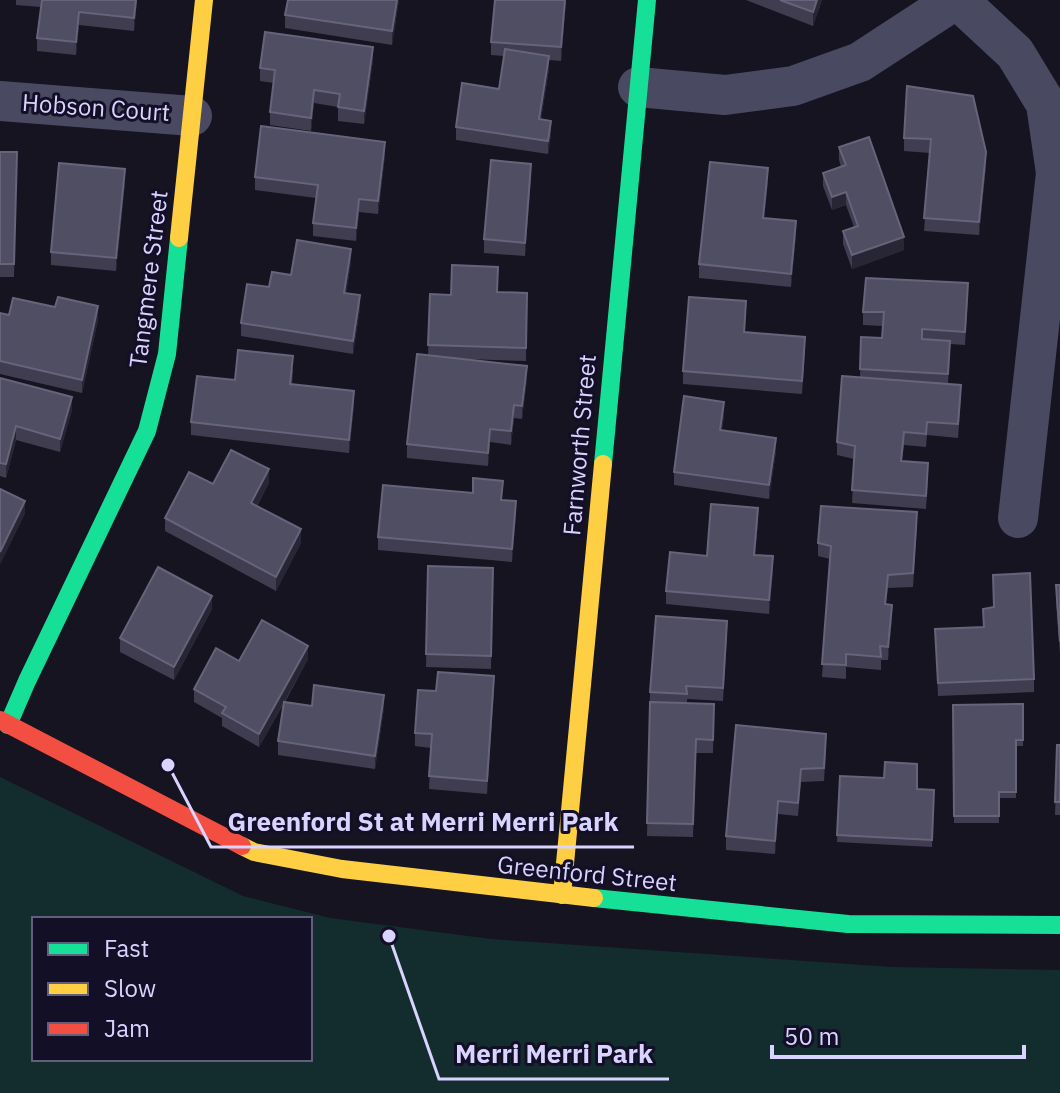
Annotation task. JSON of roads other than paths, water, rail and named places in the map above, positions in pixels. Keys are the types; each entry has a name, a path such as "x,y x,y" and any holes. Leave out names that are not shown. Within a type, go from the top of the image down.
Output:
{"street":[{"name":"Tangmere Street","path":"4,722 34,667 147,431 167,354 204,0"},
{"name":"Farnworth Street","path":"562,895 647,0"},
{"path":"638,87 725,95 793,86 860,62 956,0 1015,53 1046,104 1056,173 1018,518"},
{"name":"Hobson Court","path":"0,101 192,116"},
{"name":"Greenford Street","path":"4,722 254,852 433,881 848,924 1060,925"}],"place":[{"name":"Greenford St at Merri Merri Park","path":"168,765"},
{"name":"Merri Merri Park","path":"389,936"}]}
